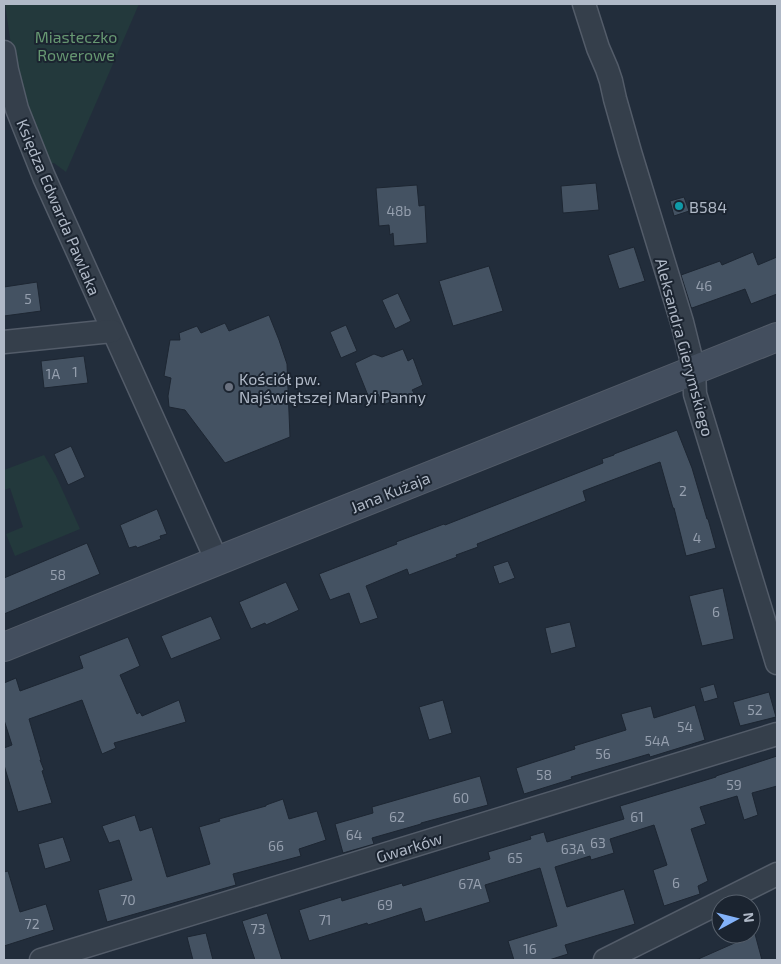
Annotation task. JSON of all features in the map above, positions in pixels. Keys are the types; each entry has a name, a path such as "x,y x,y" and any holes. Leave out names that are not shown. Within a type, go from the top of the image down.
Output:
{"street":[{"name":"Aleksandra Gierymskiego","path":"584,4 611,81 630,152 682,322 694,370 695,394 777,663"},
{"name":"Księdza Edwarda Pawlaka","path":"4,52 17,109 44,178 217,560"},
{"path":"4,342 112,331"},
{"name":"Jana Kużaja","path":"4,647 777,337"},
{"name":"Gwarków","path":"41,960 777,734"},
{"path":"605,960 777,874"}],"green space":[{"name":"Miasteczko Rowerowe","path":"5,4 139,4 66,172 54,163 48,165 28,111 13,59"},
{"path":"44,455 56,476 80,529 15,556 6,534 23,527 10,488 4,490 4,470"}],"building":[{"path":"596,183 599,210 563,213 561,186"},
{"path":"417,185 419,206 425,205 427,243 394,246 393,233 390,235 389,225 379,226 376,188"},
{"name":"B584","path":"684,197 689,211 674,216 670,201"},
{"path":"634,247 645,281 619,289 608,255"},
{"path":"753,252 758,265 777,257 777,294 751,304 745,289 691,307 681,275 720,261 722,265"},
{"path":"489,266 503,311 453,326 439,281"},
{"path":"37,282 41,311 4,316 4,287"},
{"path":"398,293 411,321 395,329 382,300"},
{"name":"Kościół pw. Najświętszej Maryi Panny","path":"269,315 287,364 290,437 225,463 185,410 169,407 168,396 171,378 164,376 170,340 180,340 179,333 197,326 201,333 225,323 229,331"},
{"path":"346,325 357,351 341,358 330,332"},
{"path":"403,349 408,361 413,358 423,385 412,390 414,393 383,405 378,394 369,398 355,363 374,354 382,357"},
{"path":"84,356 88,383 44,388 41,361"},
{"path":"677,430 692,468 716,548 686,556 660,462 583,491 586,501 477,544 478,547 456,555 457,557 409,575 407,569 366,586 378,618 360,624 349,593 330,600 319,574 397,544 396,542 445,525 603,463 602,459"},
{"path":"71,446 85,477 68,485 54,454"},
{"path":"157,509 167,534 160,536 161,539 137,548 136,546 129,548 120,525"},
{"path":"87,543 100,574 4,614 4,578"},
{"path":"508,561 515,578 499,584 493,566"},
{"path":"286,582 299,610 266,625 265,623 251,629 239,602"},
{"path":"723,588 734,639 702,646 689,596"},
{"path":"211,616 221,639 171,659 161,636"},
{"path":"570,622 576,647 551,654 545,628"},
{"path":"128,637 140,666 120,675 137,714 140,712 142,716 179,700 186,722 114,743 116,748 102,754 82,700 29,719 52,803 18,812 4,765 4,748 12,745 4,720 4,683 16,678 20,691 83,668 79,656"},
{"path":"714,684 718,698 704,702 700,688"},
{"path":"769,692 776,717 740,726 733,702"},
{"path":"443,700 452,733 429,740 419,707"},
{"path":"695,705 705,740 650,757 649,754 571,777 572,779 524,794 516,768 575,749 574,746 626,730 621,714 651,706 654,718"},
{"path":"777,756 777,786 752,793 758,815 744,820 737,796 700,807 706,824 691,829 708,881 698,886 700,894 664,906 653,870 667,865 654,825 610,839 614,853 591,860 590,856 555,867 567,907 624,889 635,924 565,945 568,954 549,960 514,960 508,941 557,926 540,868 485,885 490,902 425,922 421,908 309,941 299,910 341,897 342,901 402,883 403,886 490,859 488,852 531,839 530,836 544,832 547,842 624,819 620,806"},
{"path":"480,776 488,805 372,838 374,844 343,853 335,824 373,813 372,807"},
{"path":"283,799 289,819 317,811 326,840 299,849 301,856 233,874 236,885 107,922 98,890 132,880 119,840 109,843 102,826 135,815 140,831 152,827 167,877 210,864 199,827"},
{"path":"63,837 71,861 45,869 38,844"},
{"path":"8,871 20,912 46,904 54,930 4,946 4,872"},
{"path":"267,913 282,960 255,960 242,921"},
{"path":"206,933 213,960 193,960 187,937"},
{"path":"732,944 758,944 762,960 696,960"}],"place":[{"name":"B584","path":"679,206"},
{"name":"Kościół pw. Najświętszej Maryi Panny","path":"229,387"}]}
